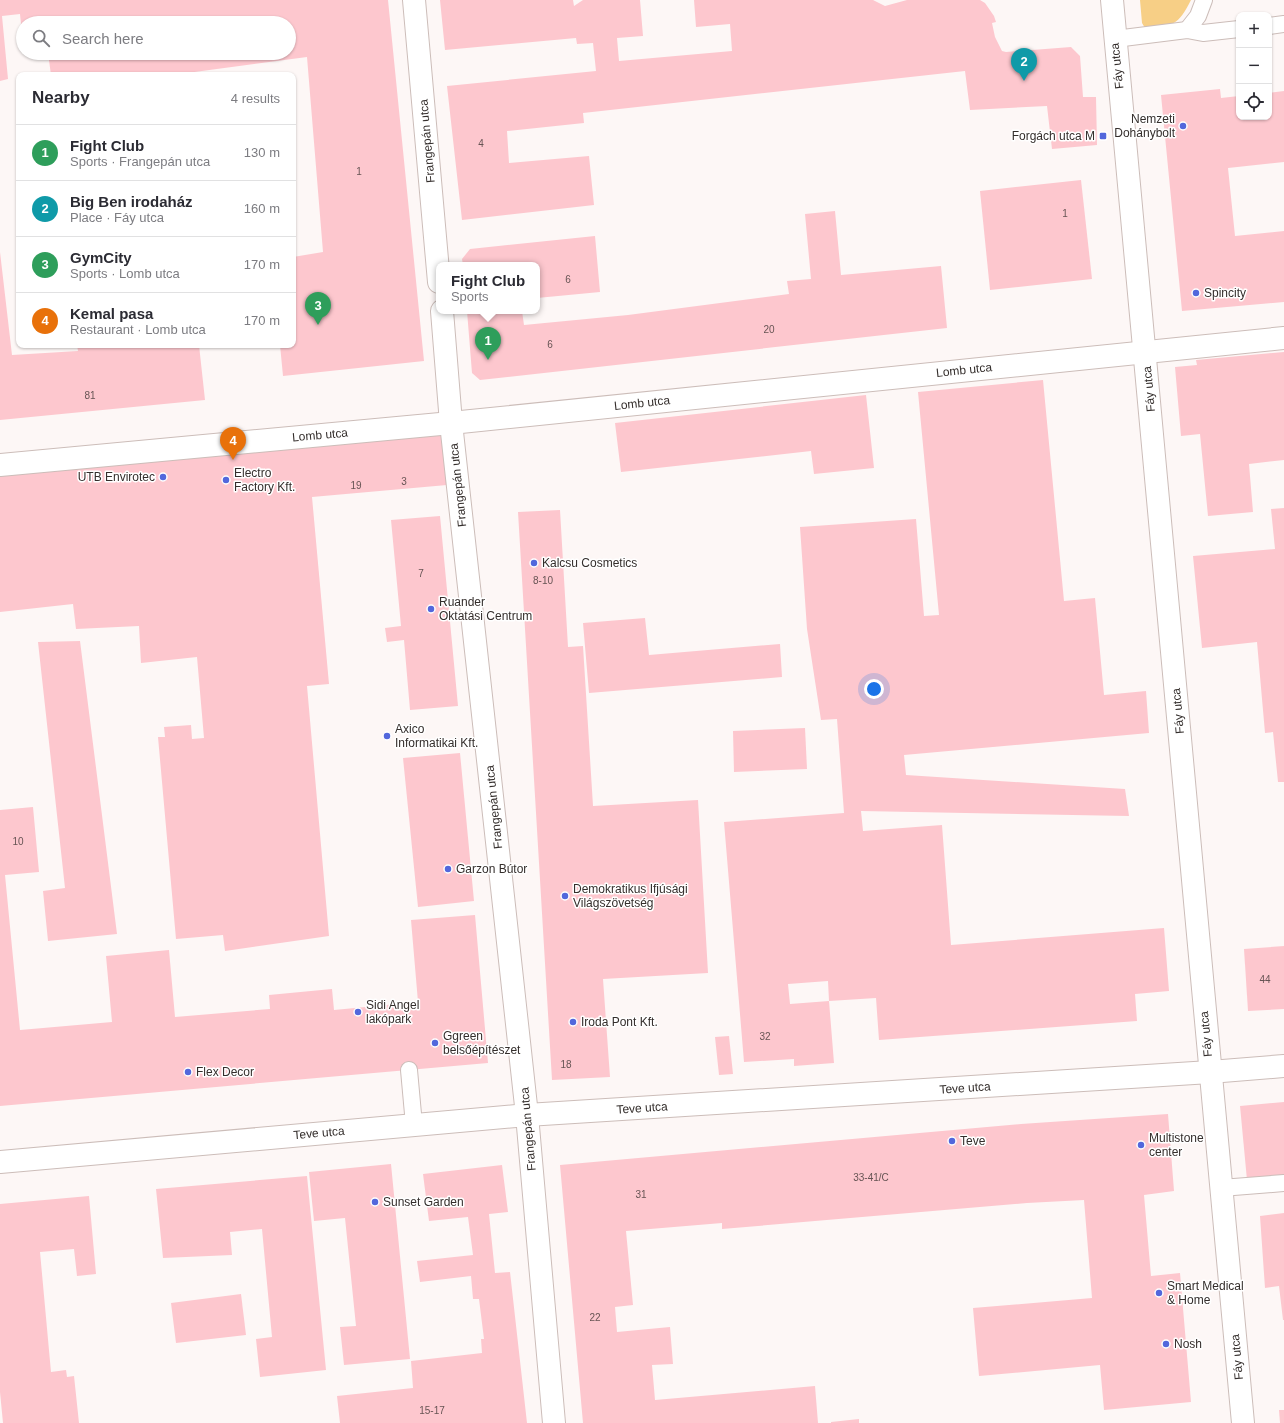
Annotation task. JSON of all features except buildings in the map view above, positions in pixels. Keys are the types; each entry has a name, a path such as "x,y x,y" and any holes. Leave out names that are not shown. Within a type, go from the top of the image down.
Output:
{"street":[{"name":"Frangepán utca","path":"414,0 437,262"},
{"name":"Fáy utca","path":"1112,0 1243,1423"},
{"name":"Frangepán utca","path":"442,314 452,423 527,1115 554,1423"},
{"name":"Lomb utca","path":"0,465 452,423 1284,338"},
{"name":"Teve utca","path":"0,1162 527,1115 1210,1072 1284,1066"}],"lane":[{"path":"1187,30 1198,16 1204,0"},
{"path":"1272,26 1284,24"},
{"path":"1115,39 1187,30 1203,33 1236,29"},
{"path":"410,1070 414,1125"},
{"path":"1221,1188 1284,1183"}],"shaded area":[{"path":"1140,0 1191,0 1182,15 1174,23 1145,28 1142,23"}],"place":[{"name":"Big Ben irodaház","path":"1024,81"},
{"name":"Nemzeti Dohánybolt","path":"1183,126"},
{"name":"Forgách utca M","path":"1103,136"},
{"name":"Spincity","path":"1196,293"},
{"name":"GymCity","path":"318,325"},
{"name":"Fight Club","path":"488,360"},
{"name":"Kemal pasa","path":"233,460"},
{"name":"UTB Envirotec","path":"163,477"},
{"name":"Electro Factory Kft.","path":"226,480"},
{"name":"Kalcsu Cosmetics","path":"534,563"},
{"name":"Ruander Oktatási Centrum","path":"431,609"},
{"name":"Axico Informatikai Kft.","path":"387,736"},
{"name":"Garzon Bútor","path":"448,869"},
{"name":"Demokratikus Ifjúsági Világszövetség","path":"565,896"},
{"name":"Sidi Angel lakópark","path":"358,1012"},
{"name":"Iroda Pont Kft.","path":"573,1022"},
{"name":"Ggreen belsőépítészet","path":"435,1043"},
{"name":"Flex Decor","path":"188,1072"},
{"name":"Teve","path":"952,1141"},
{"name":"Multistone center","path":"1141,1145"},
{"name":"Sunset Garden","path":"375,1202"},
{"name":"Smart Medical & Home","path":"1159,1293"},
{"name":"Nosh","path":"1166,1344"}]}
